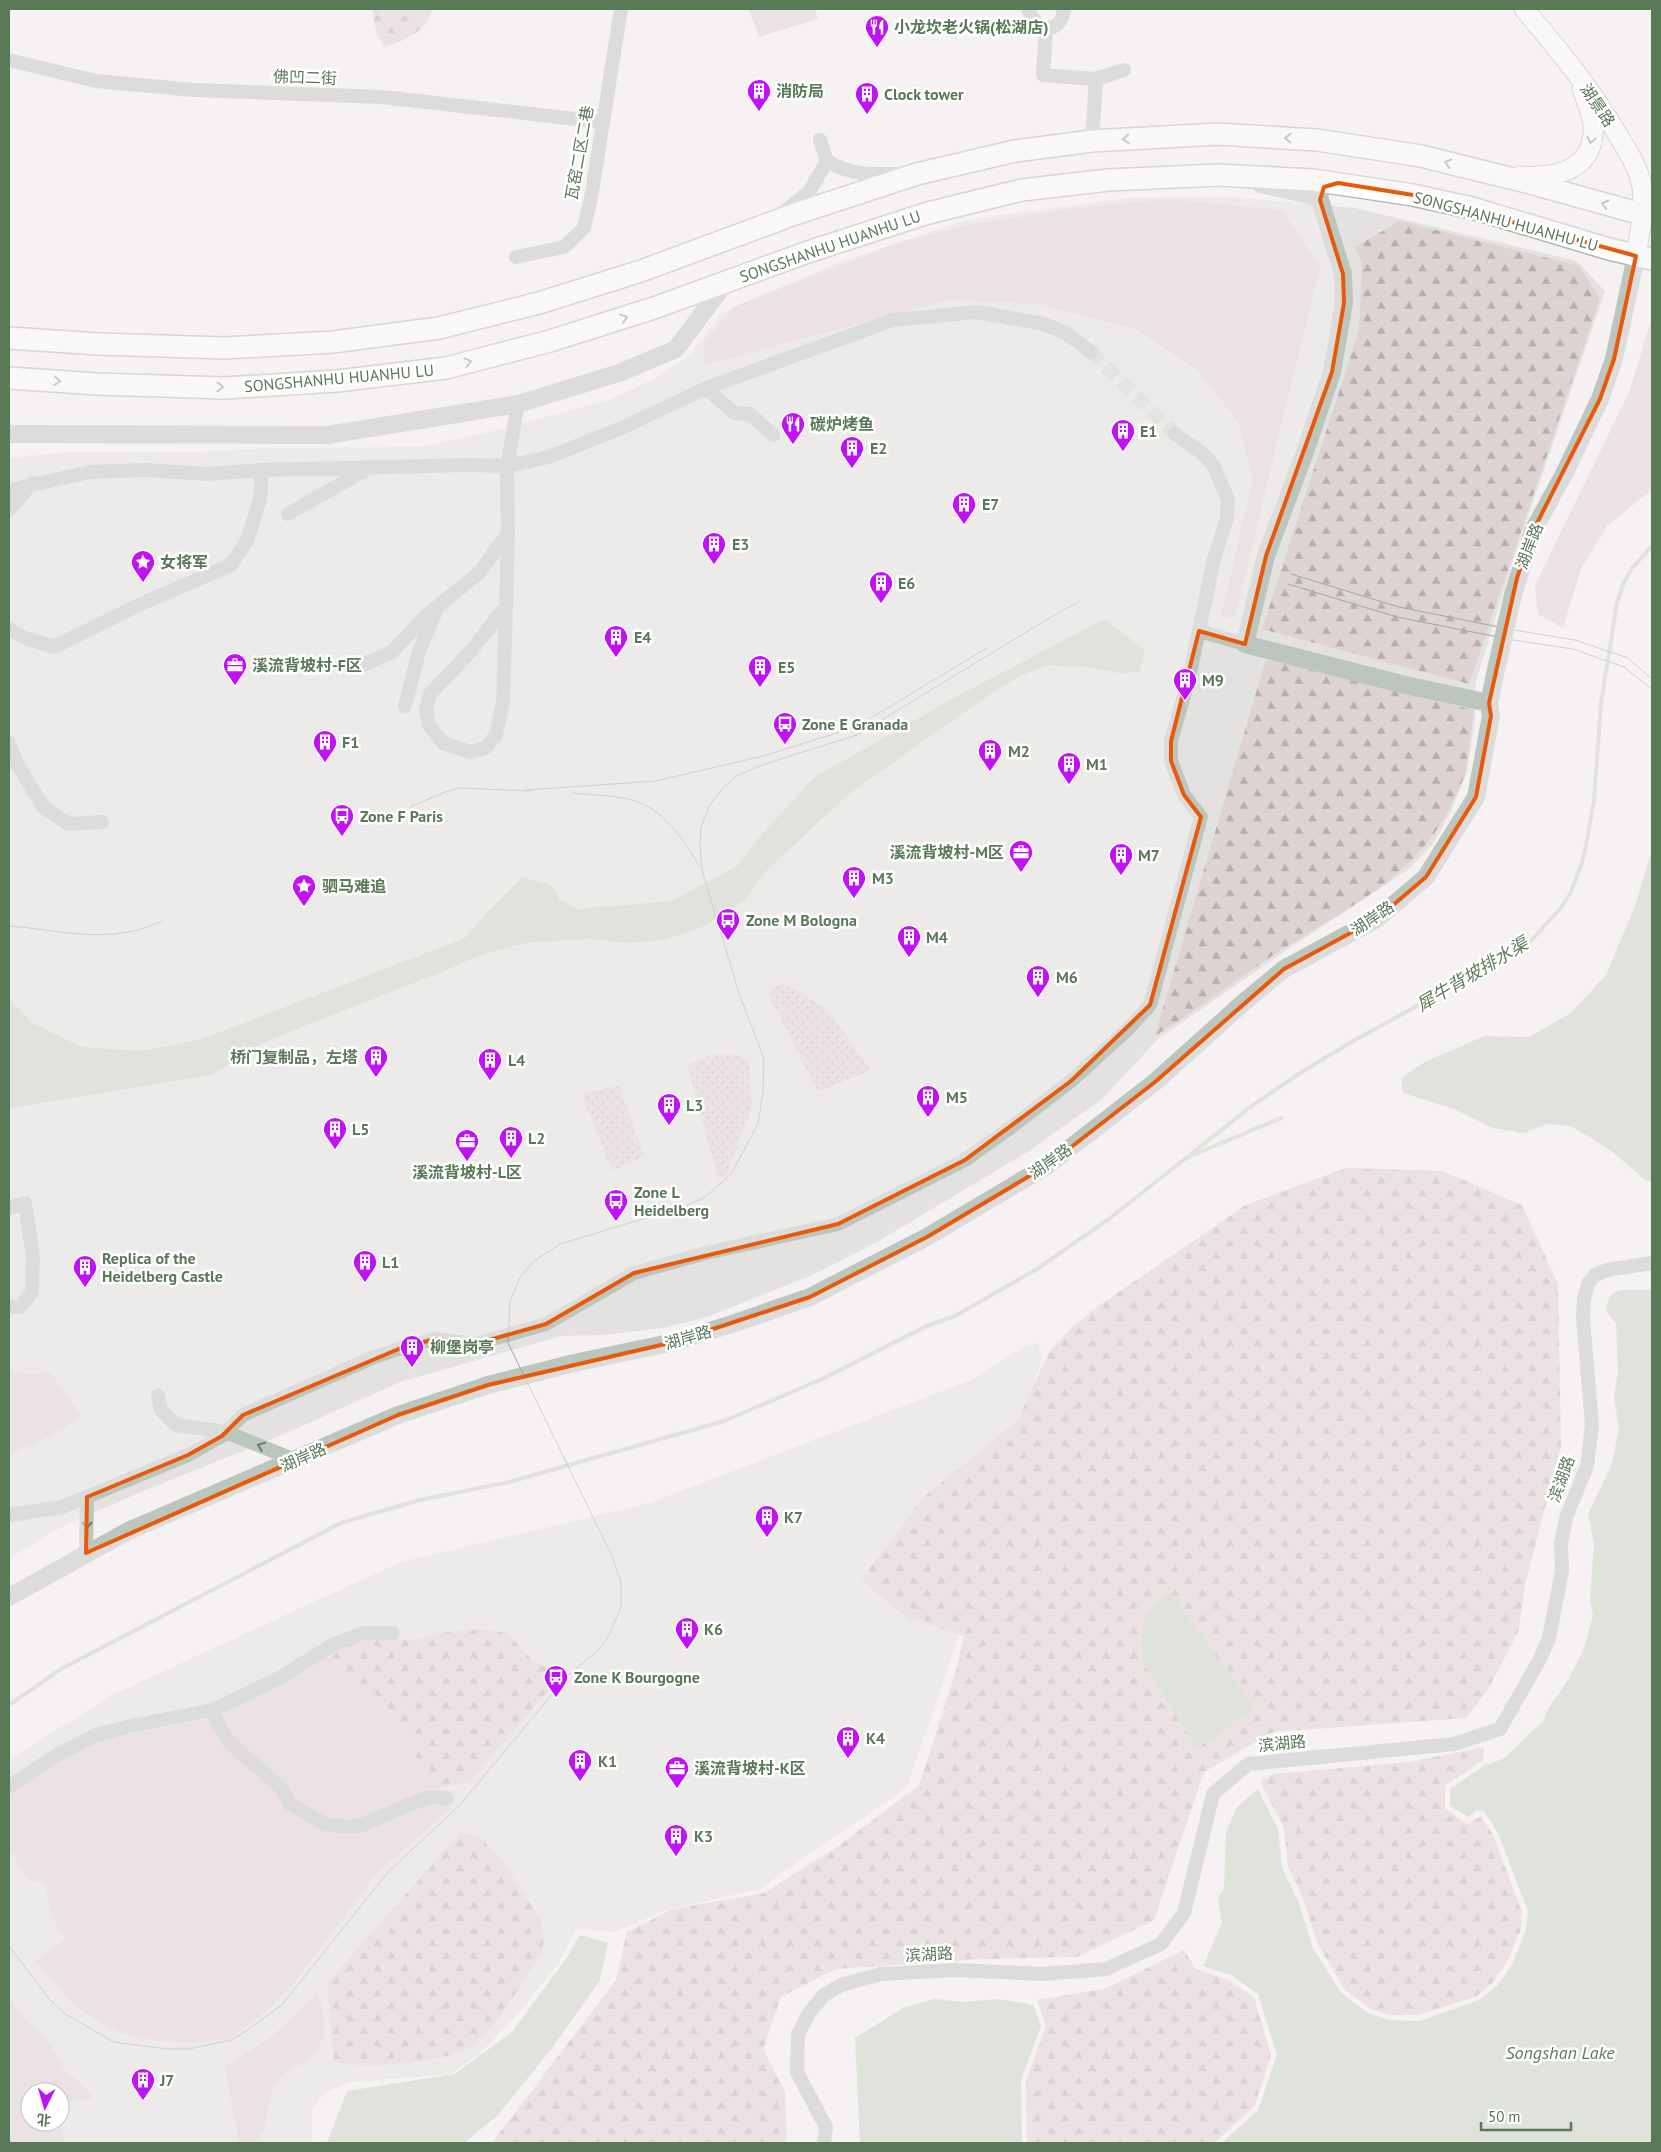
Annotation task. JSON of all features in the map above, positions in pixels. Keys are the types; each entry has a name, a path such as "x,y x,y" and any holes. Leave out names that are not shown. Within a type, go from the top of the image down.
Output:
{"main road":[{"name":"湖景路","path":"1524,9 1602,108 1635,163 1642,187 1647,216 1644,257"},
{"path":"1496,174 1534,177 1553,176 1573,169 1587,156 1593,135 1592,120 1578,76"},
{"path":"9,338 99,344 225,348 333,342 439,328 548,300 641,271 760,227 917,174 1015,151 1092,141 1218,134 1317,140 1420,156 1496,174 1647,216"},
{"name":"SONGSHANHU HUANHU LU","path":"9,378 97,384 225,388 337,381 446,368 550,341 654,308 808,252 928,212 1022,190 1109,180 1218,175 1338,183 1412,195 1472,208 1644,257"}],"street":[{"name":"瓦窑二区二巷","path":"516,257 564,247 584,228 591,198 621,9"},
{"path":"1025,9 1039,26 1046,28 1054,26 1060,21 1064,9"},
{"path":"1046,28 1043,75 1096,80 1124,70"},
{"name":"佛凹二街","path":"9,60 96,81 194,90 382,98 602,122"},
{"path":"1092,141 1096,80"},
{"path":"820,140 827,161 842,170 858,174 917,174"},
{"path":"760,227 788,210 809,192 827,161"},
{"path":"1218,175 1306,194 1322,205"},
{"path":"1245,644 1266,556 1305,452 1332,372 1344,302 1343,283 1336,247 1319,193 1324,186 1338,183"},
{"name":"湖岸路","path":"9,1597 128,1531 398,1415 488,1385 574,1363 674,1342 810,1298 927,1237 1048,1165 1155,1082 1242,1003 1284,969 1378,918 1426,877 1476,797 1491,716 1489,703 1513,594 1533,531 1565,472 1600,399 1614,359 1644,257"},
{"path":"9,434 327,435 518,404 619,373 676,349 724,283"},
{"path":"9,490 32,483 90,472 146,470 207,474 262,470 369,467 507,466 550,457 624,426 706,388 893,320 977,312 1044,324 1066,333 1091,352"},
{"path":"706,388 734,413 750,414 773,435"},
{"path":"506,606 471,651 430,694 426,709 429,724 443,744 470,752 485,748 496,735 503,702 506,606 508,534 507,466 518,404"},
{"path":"9,1515 62,1507 188,1455 226,1432 243,1415 372,1358 435,1339 475,1344 546,1324 634,1273 706,1252 838,1224 965,1160 1071,1081 1128,1029 1150,1005 1201,817 1184,795 1171,761 1171,741 1189,678 1214,559 1227,518 1228,499 1213,464 1201,452 1175,434"},
{"path":"288,514 369,467"},
{"path":"9,629 34,642 54,646 143,603 230,565 247,541 260,499 262,470"},
{"path":"9,510 32,483"},
{"path":"364,665 392,652 425,617 479,573 508,534"},
{"path":"405,706 419,650 439,606"},
{"path":"1199,631 1400,684 1489,703"},
{"path":"9,743 17,764 44,808 69,824 102,822"},
{"path":"9,1208 25,1202 33,1256 32,1292 20,1307 9,1307"},
{"name":"滨湖路","path":"824,2143 826,2127 797,2072 798,2035 809,2013 824,1995 841,1985 881,1974 955,1970 1043,1974 1106,1969 1162,1944 1184,1913 1213,1794 1248,1764 1454,1744 1500,1729 1540,1659 1549,1638 1562,1571 1562,1544 1566,1518 1587,1466 1592,1425 1583,1317 1584,1299 1588,1284 1595,1275 1607,1270 1652,1263"},
{"path":"158,1395 161,1410 176,1425 226,1432 295,1460"},
{"path":"86,1553 87,1497"},
{"path":"9,1787 57,1755 96,1735 213,1710 280,1677 334,1644 364,1633 393,1633"},
{"path":"213,1710 219,1726 229,1742 280,1787 290,1804 325,1824 346,1827 362,1825 430,1797 447,1798"}],"highlighted area":[{"path":"1338,183 1413,195 1636,256 1614,359 1600,399 1533,531 1517,578 1489,703 1491,716 1476,797 1426,877 1378,918 1284,969 1155,1082 1048,1165 927,1237 810,1297 674,1342 488,1385 398,1415 86,1553 87,1497 188,1455 222,1436 243,1415 401,1348 435,1339 475,1344 546,1324 634,1273 838,1224 965,1160 1071,1081 1150,1005 1201,817 1184,795 1171,761 1171,741 1199,631 1245,644 1266,556 1332,372 1344,303 1343,274 1320,200 1324,187"}],"shaded area":[{"path":"1230,197 1355,208 1577,261 1605,291 1516,552 1475,684 1475,719 1467,773 1449,815 1433,844 1408,870 1294,945 1158,1039 1102,1099 1029,1151 877,1242 810,1276 707,1317 663,1328 605,1335 562,1336 400,1382 277,1437 122,1500 60,1528 9,1558 9,458 70,452 197,452 273,448 421,447 502,429 608,400 654,379 690,355 722,313 839,262 967,220 1127,198"},
{"path":"1038,1343 1042,1357 956,1645 907,1787 759,1889 663,1911 616,1932 576,1929 559,1963 517,2015 477,2056 450,2074 350,2082 323,2093 312,2110 312,2143 9,2143 9,1760 114,1694 401,1562 650,1503 971,1380 1024,1347"}],"green space":[{"path":"372,9 432,9 430,17 421,29 400,42 385,47 377,35"},
{"path":"749,9 815,9 818,19 759,37"},
{"path":"1168,199 1282,210 1320,267 1234,619 1221,616 1253,479 1238,422 1197,370 1137,330 1040,304 948,300 704,365 705,341 735,306 901,242 969,225 1068,209"},
{"path":"1400,221 1579,266 1600,299 1469,684 1262,629 1359,330 1362,263 1355,247"},
{"path":"1652,317 1652,490 1607,526 1581,569 1563,628 1538,614 1535,585 1630,390"},
{"path":"1266,659 1474,710 1465,774 1455,798 1439,827 1421,850 1401,870 1355,905 1281,950 1155,1036"},
{"path":"779,984 797,990 829,1012 871,1070 818,1092 768,994"},
{"path":"737,1054 749,1061 752,1106 726,1177 718,1178 687,1065 713,1055"},
{"path":"619,1085 644,1156 612,1171 582,1095"},
{"path":"1346,1168 1443,1171 1522,1205 1558,1284 1561,1446 1525,1585 1518,1632 1489,1688 1466,1718 1273,1732 1204,1772 1154,1920 1077,1957 985,1959 836,1969 781,1997 763,2049 785,2092 787,2137 784,2143 492,2143 616,1980 627,1932 673,1909 764,1893 837,1847 919,1785 955,1674 964,1636 907,1618 861,1580 924,1497 1018,1420 1049,1352 1070,1329 1097,1307 1246,1205"},
{"path":"9,1372 37,1374 50,1372 81,1415 64,1429 9,1455"},
{"path":"483,1629 507,1633 530,1658 560,1677 470,1781 435,1789 382,1699 361,1684 319,1661 347,1645 367,1639 412,1640 453,1631"},
{"path":"319,1661 361,1684 382,1699 435,1789 413,1797 389,1810 344,1824 322,1819 296,1804 235,1740 222,1722 226,1710"},
{"path":"207,1719 212,1722 214,1735 239,1753 326,1829 429,1803 443,1802 452,1808 378,1872 292,1985 259,2017 228,2039 193,2043 152,2040 122,2033 95,2020 72,2003 35,1961 65,1939 51,1916 44,1881 29,1882 9,1848 9,1792 79,1750 105,1739"},
{"path":"1484,1747 1483,1760 1445,1786 1445,1809 1468,1824 1481,1816 1493,1835 1522,1912 1521,1929 1507,1962 1492,1983 1477,1996 1419,2015 1390,2015 1371,2009 1345,1990 1318,1945 1304,1901 1288,1866 1284,1828 1260,1781 1274,1774 1409,1762"},
{"path":"461,1832 481,1838 506,1866 540,1919 544,1938 542,1954 497,2021 474,2045 447,2056 419,2062 366,2066 334,2063 327,1983"},
{"path":"1184,1950 1196,1969 1228,1980 1254,1997 1271,2055 1254,2107 1214,2143 1029,2143 1027,2141 1026,2081 1046,2026 1037,2000 1104,1989"},
{"path":"316,1993 321,1998 325,2033 316,2053 311,2059 284,2073 271,2093 264,2130 255,2143 239,2143 225,2066 272,2036"},
{"path":"9,1998 23,2017 49,2042 64,2069 92,2094 93,2099 70,2102 70,2082 20,2082 20,2132 62,2132 64,2143 9,2143"}],"water":[{"path":"1105,619 1145,651 1140,672 1118,673 1095,668 1049,665 1023,675 999,688 850,793 767,870 745,900 702,927 664,940 626,943 592,939 530,942 483,954 271,1039 211,1075 9,1108 9,999 32,1023 82,1047 142,1051 202,1039 465,938 522,877 551,885 560,900 577,909 672,901 736,867 762,834 815,777 959,695"},
{"path":"1652,850 1652,1182 1644,1179 1610,1150 1571,1126 1546,1124 1524,1133 1493,1128 1454,1109 1403,1093 1401,1078 1425,1062 1484,1036 1529,1037 1571,1013 1606,975 1635,906"},
{"name":"Songshan Lake","path":"1625,1290 1652,1290 1652,2143 1222,2143 1258,2110 1277,2055 1258,1994 1231,1975 1203,1966 1222,1923 1218,1899 1224,1888 1226,1832 1237,1807 1258,1789 1278,1829 1282,1868 1299,1903 1313,1948 1341,1993 1368,2013 1389,2020 1420,2021 1479,2000 1496,1987 1512,1965 1526,1930 1528,1911 1498,1833 1484,1811 1477,1810 1468,1817 1450,1806 1450,1789 1485,1765 1503,1759 1543,1721 1548,1709 1568,1680 1583,1651 1593,1616 1590,1599 1594,1544 1588,1514 1611,1466 1619,1430 1614,1397 1618,1371 1616,1324 1606,1310 1611,1295"},
{"path":"1168,1591 1255,1708 1197,1748 1144,1665 1141,1635 1147,1613"},
{"path":"580,1935 608,1943 600,1980 553,2047 497,2116 464,2143 327,2143 347,2091 455,2074 512,2032 566,1959"},
{"path":"934,1999 963,2002 999,1999 1033,2005 1041,2026 1021,2080 1022,2143 860,2143 855,2038 903,2008"}],"waterway":[{"name":"犀牛背坡排水渠","path":"1191,1154 1249,1108 1297,1075 1348,1044 1527,945 1560,909 1570,894 1582,863 1588,835 1594,800 1601,703 1617,603 1624,582 1633,567 1652,546"},
{"path":"9,1705 61,1669 341,1523 420,1500 509,1482 724,1421 822,1379 927,1326 955,1316 1037,1269 1109,1219 1186,1158 1281,1118"}],"tunnel":[{"path":"1091,352 1175,434"}],"tram line":[{"path":"1291,574 1399,607 1575,640 1628,658 1652,679"},
{"path":"1288,584 1397,617 1513,640 1573,649 1624,667 1652,689"},
{"path":"9,1946 50,2000 65,2014 114,2042 167,2049 189,2049 231,2040 282,2005 388,1872 459,1806 569,1674 595,1653 605,1642 621,1606 621,1581 611,1554 508,1343 510,1301 520,1278 534,1261 560,1244 685,1206 704,1198 731,1174 758,1124 763,1092 764,1059 739,993 702,870 701,828 709,806 723,788 736,776 765,764 857,735 1061,611 1079,602"},
{"path":"526,790 656,781 763,756 856,727 987,648"},
{"path":"410,807 459,788 532,791"},
{"path":"572,793 623,798 648,807 666,820 674,829 688,847 699,866"},
{"path":"9,926 67,933 105,935 143,929 162,921"}],"place":[{"name":"小龙坎老火锅(松湖店)","path":"877,48"},
{"name":"消防局","path":"759,112"},
{"name":"Clock tower","path":"867,115"},
{"name":"碳炉烤鱼","path":"793,445"},
{"name":"E1","path":"1123,452"},
{"name":"E2","path":"852,469"},
{"name":"E7","path":"964,525"},
{"name":"E3","path":"714,565"},
{"name":"女将军","path":"143,583"},
{"name":"E6","path":"881,604"},
{"name":"E4","path":"616,658"},
{"name":"溪流背坡村-F区","path":"235,686"},
{"name":"E5","path":"760,688"},
{"name":"M9","path":"1185,701"},
{"name":"Zone E Granada","path":"785,745"},
{"name":"F1","path":"325,763"},
{"name":"M2","path":"990,772"},
{"name":"M1","path":"1069,785"},
{"name":"Zone F Paris","path":"342,837"},
{"name":"溪流背坡村-M区","path":"1021,873"},
{"name":"M7","path":"1121,876"},
{"name":"M3","path":"854,899"},
{"name":"驷马难追","path":"304,907"},
{"name":"Zone M Bologna","path":"728,941"},
{"name":"M4","path":"909,958"},
{"name":"M6","path":"1038,998"},
{"name":"桥门复制品，左塔","path":"376,1078"},
{"name":"L4","path":"490,1081"},
{"name":"M5","path":"928,1118"},
{"name":"L3","path":"669,1126"},
{"name":"L5","path":"335,1150"},
{"name":"L2","path":"511,1159"},
{"name":"溪流背坡村-L区","path":"467,1162"},
{"name":"Zone L Heidelberg","path":"616,1222"},
{"name":"L1","path":"365,1283"},
{"name":"Replica of the Heidelberg Castle","path":"85,1288"},
{"name":"柳堡岗亭","path":"412,1368"},
{"name":"K7","path":"767,1538"},
{"name":"K6","path":"687,1650"},
{"name":"Zone K Bourgogne","path":"556,1698"},
{"name":"K4","path":"848,1759"},
{"name":"K1","path":"580,1782"},
{"name":"溪流背坡村-K区","path":"677,1789"},
{"name":"K3","path":"676,1857"},
{"name":"J7","path":"143,2101"}]}
